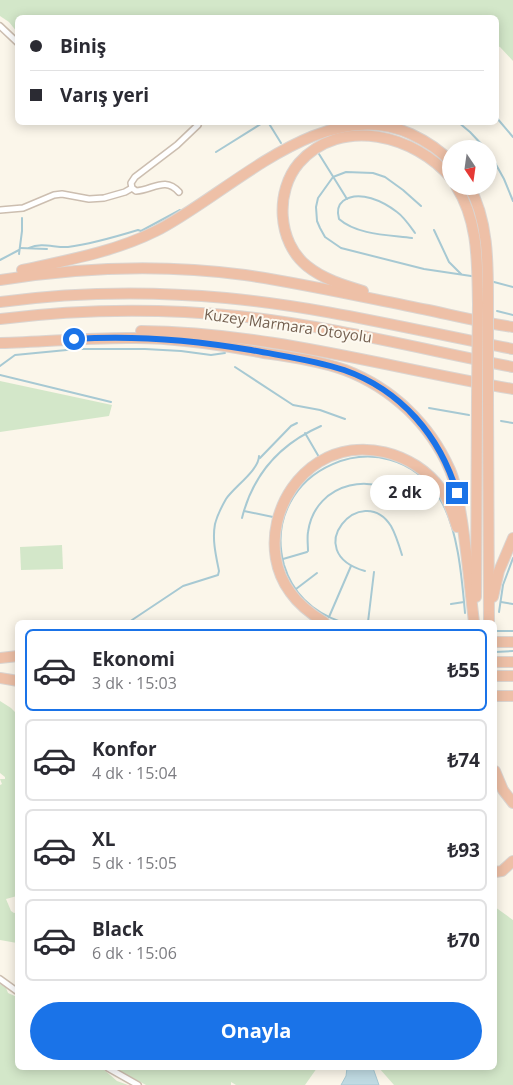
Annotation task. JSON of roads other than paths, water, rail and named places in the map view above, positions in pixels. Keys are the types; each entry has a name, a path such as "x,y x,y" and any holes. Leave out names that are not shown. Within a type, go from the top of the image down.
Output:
{"highway":[{"path":"0,275 91,255 128,243 157,230 284,151 319,134 337,129 353,125 388,127 404,131 442,154"},
{"path":"442,168 424,153 397,140 382,137 346,138 322,145 300,162 292,173 285,190 282,214 292,248 306,265 317,273 338,283 370,292 513,321"},
{"path":"461,195 467,207 475,239 483,305"},
{"path":"473,195 477,203 486,246 483,305 483,399 490,620"},
{"path":"0,280 105,268 156,268 206,271 246,275 307,286 513,327"},
{"name":"Kuzey Marmara Otoyolu","path":"0,302 117,293 228,298 330,313 513,349"},
{"name":"Kuzey Marmara Otoyolu","path":"0,320 59,313 121,310 157,310 238,316 338,332 513,367"},
{"path":"0,339 65,333 117,331 176,332 221,336 316,349 513,389"},
{"path":"0,343 92,338 175,340 242,349 327,364 367,380 388,393 421,424 441,452 450,472 457,493 467,553 475,620"},
{"path":"475,620 483,399"},
{"path":"321,620 301,606 284,582 275,552 276,524 284,501 297,481 319,462 345,452 358,450 386,452 414,464 434,481 445,496 454,516 470,584"},
{"path":"490,620 495,585 512,540"},
{"path":"498,642 513,641"},
{"path":"0,660 15,657"},
{"path":"0,660 15,662"},
{"path":"497,662 513,662"},
{"path":"0,677 15,676"},
{"path":"497,676 513,676"},
{"path":"0,677 15,680"},
{"path":"497,696 511,697"},
{"path":"497,776 503,790 513,803"},
{"path":"497,872 502,871 513,861"}],"street":[{"path":"0,26 15,40"},
{"path":"132,188 135,177 177,145 198,125"},
{"path":"132,188 139,191 167,184 179,192"},
{"path":"0,210 23,208 54,195 62,194 89,199 104,198 132,188"},
{"path":"0,979 15,990"},
{"path":"112,1070 138,1085"}],"water":[{"path":"347,1070 374,1070 379,1085 341,1085"}],"waterway":[{"path":"499,121 513,137"},
{"path":"216,152 259,125"},
{"path":"270,125 281,143"},
{"path":"462,125 478,140"},
{"path":"319,154 347,199"},
{"path":"498,168 513,201"},
{"path":"421,206 385,177 373,173 346,172 333,177 318,198 316,207 317,221 325,237 341,248 424,269 471,276"},
{"path":"412,238 374,233 355,228 339,219 339,207 343,201 356,196 371,198 397,212 415,233"},
{"path":"29,248 39,245 77,246 138,230 141,231 180,210"},
{"path":"19,254 22,218"},
{"path":"434,230 449,262 461,274"},
{"path":"20,248 47,249"},
{"path":"0,260 19,250"},
{"path":"494,282 513,287"},
{"path":"497,311 513,315"},
{"path":"0,366 15,355 77,349 145,349 211,355 225,353"},
{"path":"235,367 293,405 320,410 345,419"},
{"path":"0,375 111,402"},
{"path":"429,408 469,415"},
{"path":"501,421 513,423"},
{"path":"260,458 291,426 297,423"},
{"path":"242,518 253,488 270,462 293,442 321,426"},
{"path":"305,433 319,457"},
{"path":"132,620 183,586 218,575 214,542 216,521 226,499 251,473 259,456"},
{"path":"336,620 305,601 293,585 284,565 281,531 290,503 308,480 333,464 361,457 390,460 417,473 440,499 451,524 455,539 461,570 465,613"},
{"path":"308,551 308,532 313,515 322,501 335,491 350,486 366,484 382,486 397,493 410,505"},
{"path":"244,511 273,517"},
{"path":"365,571 346,562 337,549 336,536 342,524 352,515 365,511 379,514 391,526 402,555"},
{"path":"283,559 307,552"},
{"path":"499,612 503,585 513,558"},
{"path":"329,617 351,566"},
{"path":"368,620 374,572"},
{"path":"296,589 317,573"},
{"path":"451,604 464,602"},
{"path":"501,602 513,604"},
{"path":"497,631 513,631"},
{"path":"497,652 513,651"}]}
